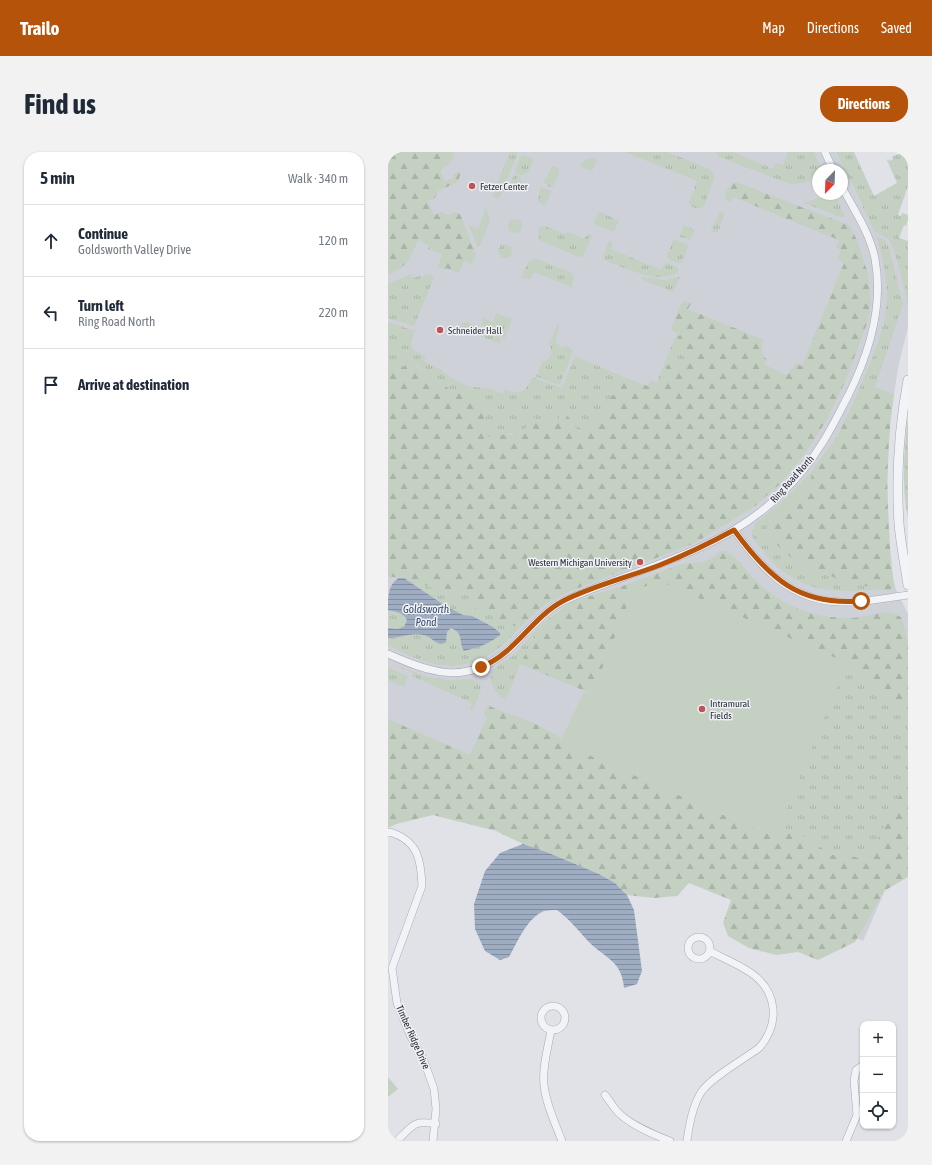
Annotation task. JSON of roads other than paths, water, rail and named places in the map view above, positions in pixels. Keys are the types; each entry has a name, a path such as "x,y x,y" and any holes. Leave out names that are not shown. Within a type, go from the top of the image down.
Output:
{"street":[{"path":"825,152 830,164"},
{"name":"Ring Road North","path":"388,654 414,665 441,672 453,673 476,669 504,654 543,616 563,601 661,564 705,545 734,530 762,510 783,492 820,447 833,425 859,373 874,328 878,280 875,260 865,230 848,199"},
{"path":"908,380 899,437 897,480 899,526 908,586"},
{"path":"734,530 766,570 806,596 819,599 851,602 908,595"},
{"name":"Timber Ridge Drive","path":"389,832 405,838 418,853 421,872 422,886 390,967 397,1003 410,1035 428,1070 434,1089 436,1124 433,1141"},
{"path":"687,1141 696,1102 701,1092 711,1082 759,1048 765,1042 772,1028 774,1010 770,995 763,985 751,973 709,951"},
{"path":"551,1030 544,1072 544,1086 548,1104 562,1141"},
{"path":"857,1115 854,1081 856,1070 860,1067"},
{"path":"605,1095 617,1111 636,1125 670,1141"},
{"path":"846,1141 857,1115 860,1112"},
{"path":"397,1141 412,1126 421,1122 436,1124"}],"water":[{"name":"Goldsworth Pond","path":"399,578 404,578 447,607 463,615 472,616 493,627 500,633 500,635 483,645 464,651 460,636 451,628 447,632 446,642 443,644 437,643 427,636 419,634 388,638 388,628 397,629 404,627 407,620 401,614 388,610 391,587"},
{"path":"523,844 599,874 615,883 627,895 634,910 642,971 637,984 624,988 623,979 616,965 594,947 557,910 544,911 538,914 528,924 509,957 500,960 485,951 475,929 474,904 485,871 500,853"}],"place":[{"name":"Fetzer Center","path":"472,186"},
{"name":"Schneider Hall","path":"440,330"},
{"name":"Western Michigan University","path":"640,562"},
{"name":"Intramural Fields","path":"702,709"}]}
